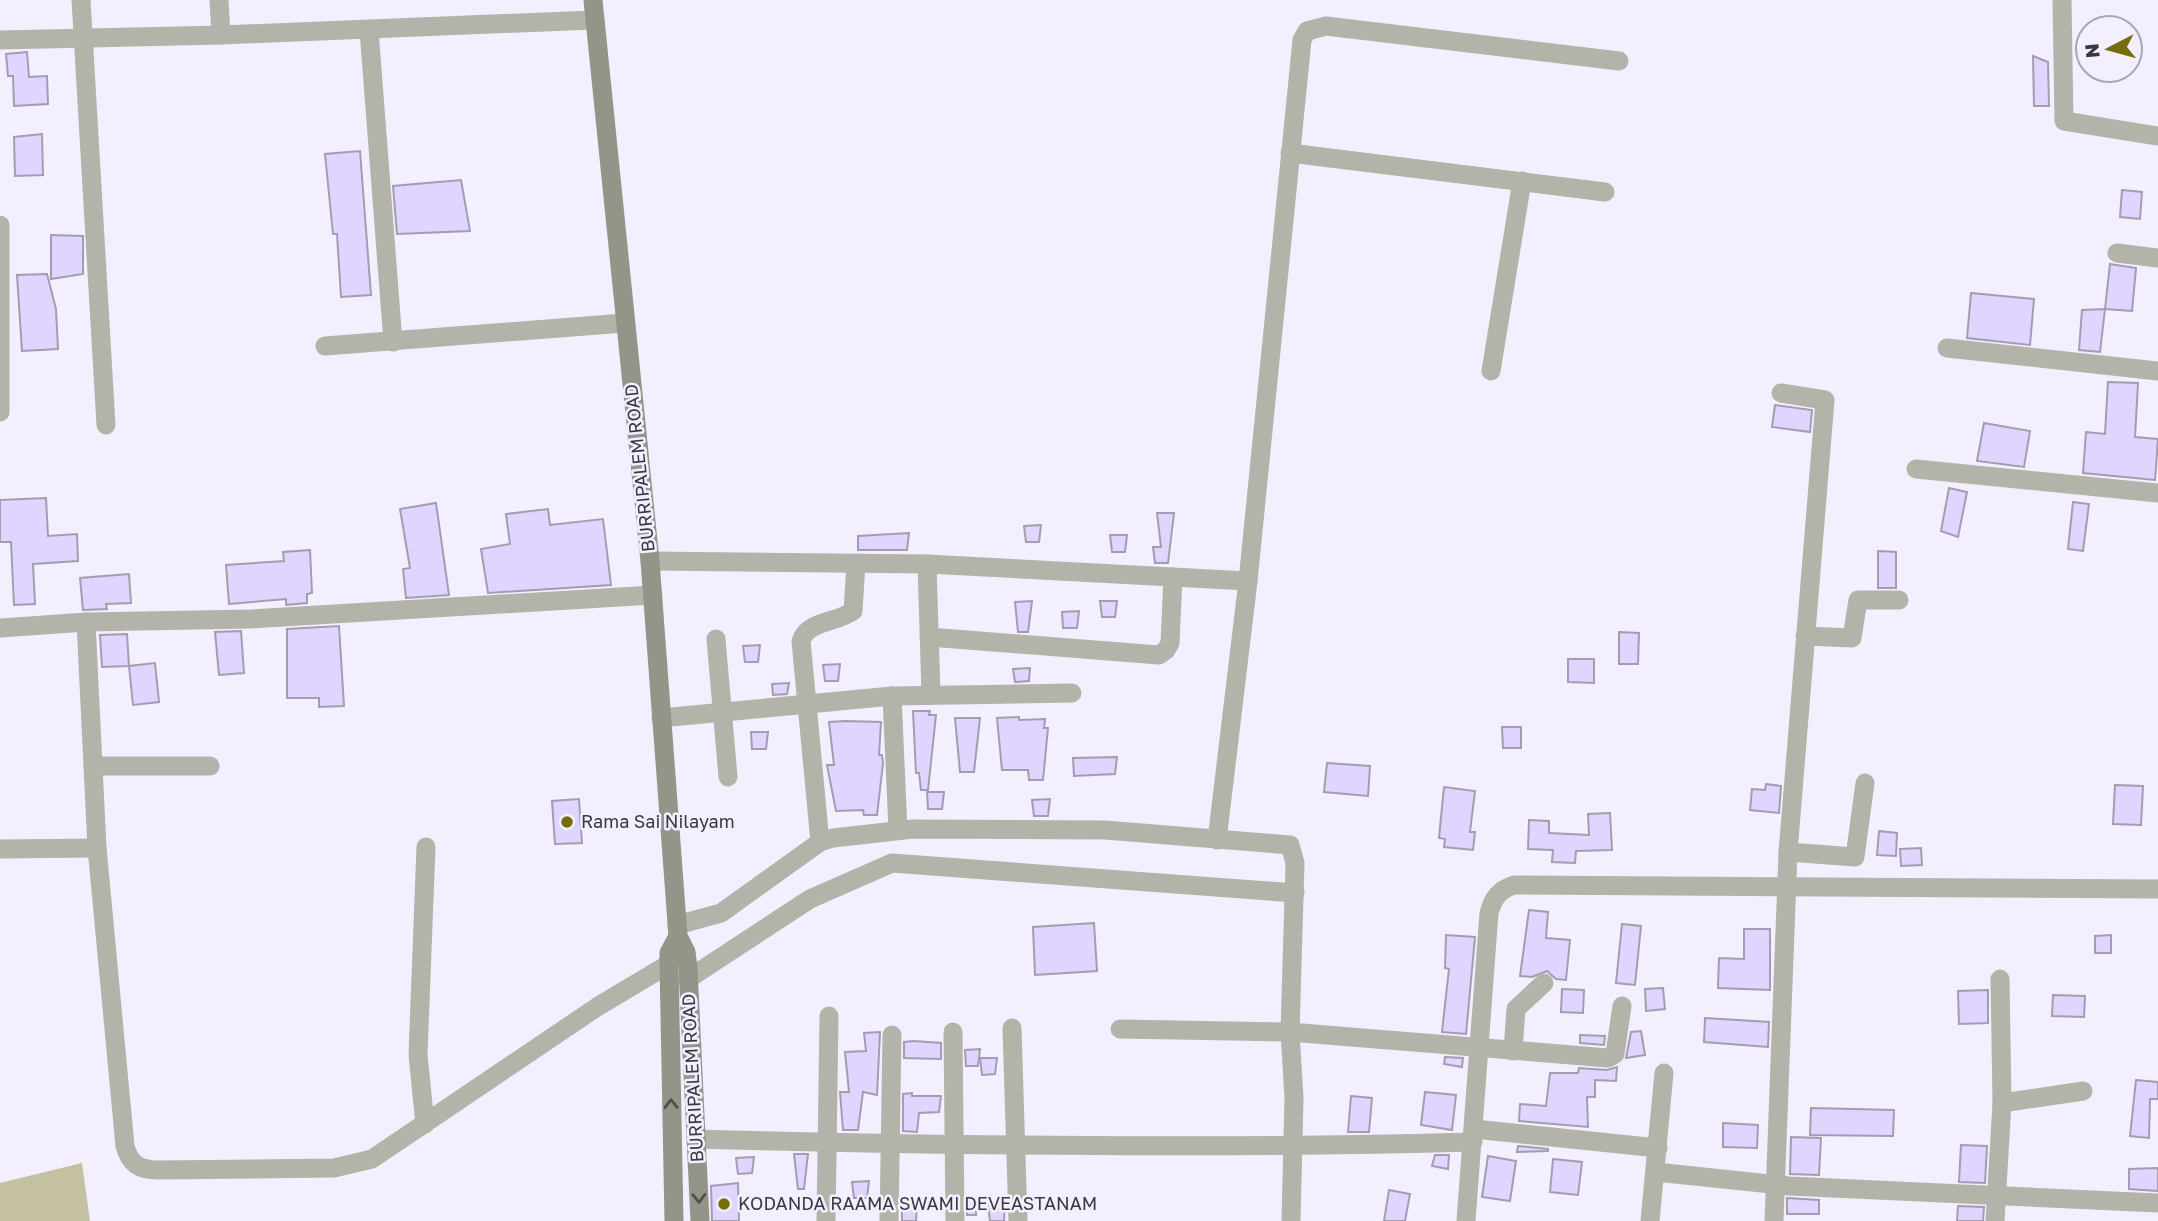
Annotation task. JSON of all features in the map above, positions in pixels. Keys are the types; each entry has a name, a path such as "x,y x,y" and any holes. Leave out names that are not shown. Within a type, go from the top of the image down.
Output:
{"main road":[{"name":"BURRIPALEM ROAD","path":"593,0 650,561 677,931 686,952 700,1221"},
{"name":"BURRIPALEM ROAD","path":"674,1221 668,964 677,931"}],"street":[{"path":"81,0 106,425"},
{"path":"219,0 221,36"},
{"path":"2062,0 2064,121 2158,136"},
{"path":"0,40 221,36 593,20"},
{"path":"1217,840 1248,580 1302,40 1307,31 1317,26 1619,61"},
{"path":"369,30 393,342"},
{"path":"1290,153 1605,192"},
{"path":"1491,372 1522,181"},
{"path":"0,227 0,412"},
{"path":"2117,253 2158,258"},
{"path":"325,346 624,323"},
{"path":"1947,348 2158,370"},
{"path":"1774,1221 1788,852 1825,400 1781,393"},
{"path":"1916,469 2158,492"},
{"path":"650,561 926,564 1248,580"},
{"path":"820,842 800,650 804,632 853,611 856,563"},
{"path":"926,564 931,694"},
{"path":"929,637 1158,655 1166,650 1170,643 1173,577"},
{"path":"0,628 86,622 251,619 653,595"},
{"path":"1805,636 1852,638 1858,600 1899,600"},
{"path":"86,622 97,848 125,1146 128,1158 136,1167 146,1170 347,1167 372,1159 597,1007 668,964"},
{"path":"716,639 715,714 729,777"},
{"path":"661,718 684,718 892,696 1072,693"},
{"path":"892,696 898,830"},
{"path":"93,766 209,766"},
{"path":"1788,852 1855,857 1865,783"},
{"path":"677,931 721,913 820,842 898,830 1105,830 1290,845 1295,856 1290,1032 1294,1147 1291,1221"},
{"path":"0,849 97,848"},
{"path":"425,1124 418,1055 426,848"},
{"path":"688,979 810,899 892,863 907,861 1295,893"},
{"path":"1466,1221 1489,913 1492,901 1506,888 2158,889"},
{"path":"1995,1221 2002,1103 2000,979"},
{"path":"1513,1051 1516,1009 1544,983"},
{"path":"1120,1029 1290,1032 1608,1058 1615,1054 1619,1044 1622,1006"},
{"path":"826,1221 829,1016"},
{"path":"1012,1028 1018,1221"},
{"path":"953,1032 955,1221"},
{"path":"888,1221 892,1035"},
{"path":"1650,1221 1664,1073"},
{"path":"2002,1103 2083,1091"},
{"path":"697,1139 954,1146 1294,1147 1473,1135 1658,1148"},
{"path":"1656,1172 1774,1185 2158,1203"}],"shaded area":[{"path":"82,1163 90,1221 0,1221 0,1183"}],"building":[{"path":"27,52 29,77 47,76 48,104 14,106 13,76 8,76 6,54"},
{"path":"2033,56 2048,62 2049,106 2034,106"},
{"path":"42,134 43,175 15,176 14,137"},
{"path":"360,151 371,295 341,297 337,234 333,234 325,154"},
{"path":"461,180 470,231 397,234 393,186"},
{"path":"2122,190 2142,192 2140,219 2120,217"},
{"path":"51,235 83,236 83,274 51,279"},
{"path":"2110,264 2136,268 2132,311 2105,309"},
{"path":"47,274 56,309 58,349 22,351 17,275"},
{"path":"1971,293 2034,299 2030,345 1967,338"},
{"path":"2105,309 2100,352 2079,350 2082,310"},
{"path":"2108,382 2138,383 2135,437 2158,439 2155,480 2083,473 2086,432 2105,434"},
{"path":"1775,405 1812,410 1810,432 1772,427"},
{"path":"1984,423 2030,431 2024,467 1977,461"},
{"path":"1949,488 1967,492 1958,537 1941,531"},
{"path":"46,498 48,536 77,534 78,561 33,564 35,604 14,605 11,542 0,542 0,500"},
{"path":"2073,502 2089,504 2083,551 2068,549"},
{"path":"436,503 449,595 406,598 403,569 410,568 400,509"},
{"path":"548,509 550,525 603,519 611,585 488,593 481,549 510,544 506,514"},
{"path":"1157,513 1174,513 1168,563 1155,563 1153,547 1161,547"},
{"path":"1041,525 1039,542 1026,542 1024,526"},
{"path":"909,533 907,550 858,550 858,536"},
{"path":"1110,535 1127,535 1125,552 1112,552"},
{"path":"310,550 312,593 307,594 307,603 286,605 286,599 229,604 226,565 284,561 283,552"},
{"path":"1878,551 1896,552 1896,588 1878,588"},
{"path":"129,574 131,603 106,604 107,609 83,610 80,578"},
{"path":"1032,601 1028,632 1018,632 1015,602"},
{"path":"1100,601 1117,601 1115,617 1102,617"},
{"path":"1079,611 1077,628 1063,628 1062,612"},
{"path":"339,626 344,706 319,707 319,698 287,698 287,629"},
{"path":"241,631 244,673 219,675 215,632"},
{"path":"1619,632 1639,633 1638,664 1619,664"},
{"path":"127,634 129,666 102,667 100,635"},
{"path":"760,645 758,662 745,662 743,646"},
{"path":"1568,659 1594,659 1594,683 1568,682"},
{"path":"155,663 159,702 133,705 129,666"},
{"path":"840,664 838,681 825,681 823,665"},
{"path":"1030,668 1029,681 1015,682 1013,669"},
{"path":"789,683 787,694 773,695 772,684"},
{"path":"913,711 930,711 929,715 936,715 928,790 921,790 919,773 916,773"},
{"path":"1019,717 1019,720 1045,719 1044,728 1048,728 1043,780 1029,780 1028,770 1002,770 997,718"},
{"path":"955,718 980,718 974,772 960,772"},
{"path":"829,722 881,722 879,755 882,755 883,763 877,815 864,815 863,810 836,811 827,765 834,765"},
{"path":"1502,727 1521,727 1521,748 1503,748"},
{"path":"751,732 768,732 766,749 752,749"},
{"path":"1117,757 1115,774 1074,776 1073,758"},
{"path":"1327,763 1370,766 1368,796 1324,792"},
{"path":"1766,784 1781,786 1779,813 1750,810 1752,789 1765,790"},
{"path":"2115,785 2143,786 2141,825 2113,824"},
{"path":"1444,787 1475,791 1470,832 1475,832 1473,850 1444,847 1445,839 1439,838"},
{"path":"927,792 944,792 942,809 928,809"},
{"name":"Rama Sai Nilayam","path":"579,799 582,843 555,844 552,801"},
{"path":"1050,799 1048,816 1034,816 1032,800"},
{"path":"1610,813 1612,850 1576,851 1575,863 1552,862 1553,850 1528,849 1529,820 1549,821 1549,833 1589,835 1588,814"},
{"path":"1879,831 1897,833 1896,856 1877,855"},
{"path":"1921,848 1922,865 1901,866 1900,849"},
{"path":"1529,910 1548,912 1546,938 1570,940 1566,980 1556,979 1547,971 1532,977 1520,976"},
{"path":"1094,923 1097,971 1035,975 1033,927"},
{"path":"1622,924 1641,926 1635,985 1616,983"},
{"path":"1744,929 1770,929 1770,990 1718,988 1719,958 1744,959"},
{"path":"1446,935 1475,937 1466,1034 1442,1032 1449,969 1445,968"},
{"path":"2111,935 2111,953 2095,953 2095,936"},
{"path":"1663,988 1665,1009 1646,1011 1645,989"},
{"path":"1562,989 1584,990 1583,1013 1561,1012"},
{"path":"1988,990 1988,1023 1959,1024 1958,991"},
{"path":"2053,995 2085,996 2084,1017 2052,1016"},
{"path":"1705,1018 1769,1022 1768,1047 1704,1042"},
{"path":"1641,1031 1645,1055 1626,1058 1631,1032"},
{"path":"880,1032 877,1095 863,1092 858,1130 843,1130 840,1092 849,1092 845,1052 866,1051 864,1033"},
{"path":"1580,1035 1605,1036 1604,1045 1580,1043"},
{"path":"904,1042 941,1043 941,1059 904,1058"},
{"path":"980,1049 978,1066 966,1066 965,1050"},
{"path":"1445,1057 1463,1058 1462,1067 1444,1064"},
{"path":"980,1058 997,1058 995,1074 982,1075"},
{"path":"1617,1067 1616,1081 1595,1080 1595,1097 1587,1097 1588,1127 1519,1121 1520,1104 1546,1106 1550,1073 1578,1073 1579,1068 1607,1070"},
{"path":"2136,1080 2158,1082 2158,1099 2150,1099 2149,1138 2130,1136"},
{"path":"1425,1092 1456,1095 1452,1130 1421,1125"},
{"path":"912,1093 912,1096 941,1096 939,1112 919,1113 917,1132 903,1131 903,1094"},
{"path":"1351,1096 1372,1098 1369,1132 1348,1132"},
{"path":"1811,1108 1894,1110 1893,1136 1810,1135"},
{"path":"1723,1123 1758,1125 1757,1148 1723,1147"},
{"path":"1791,1137 1821,1138 1819,1175 1790,1174"},
{"path":"1961,1145 1987,1146 1985,1183 1959,1182"},
{"path":"1518,1146 1548,1149 1548,1151 1517,1152"},
{"path":"794,1154 808,1154 804,1189 798,1189"},
{"path":"1435,1155 1449,1155 1448,1169 1432,1166"},
{"path":"1488,1156 1516,1161 1510,1201 1482,1197"},
{"path":"754,1157 752,1173 738,1174 736,1158"},
{"path":"1553,1159 1582,1162 1578,1195 1550,1192"},
{"path":"2158,1168 2158,1191 2129,1189 2129,1169"},
{"path":"869,1181 867,1198 854,1198 852,1182"},
{"name":"KODANDA RAAMA SWAMI DEVEASTANAM","path":"738,1183 739,1221 712,1221 711,1186"},
{"path":"1389,1190 1410,1194 1405,1221 1384,1221"},
{"path":"967,1198 977,1198 976,1215 967,1215"},
{"path":"1787,1198 1819,1200 1819,1214 1787,1214"},
{"path":"917,1204 916,1221 902,1221 902,1205"},
{"path":"988,1205 1005,1205 1004,1221 990,1221"},
{"path":"1958,1206 1984,1207 1983,1221 1957,1221"}],"place":[{"name":"Rama Sai Nilayam","path":"567,822"},
{"name":"KODANDA RAAMA SWAMI DEVEASTANAM","path":"724,1204"}]}
